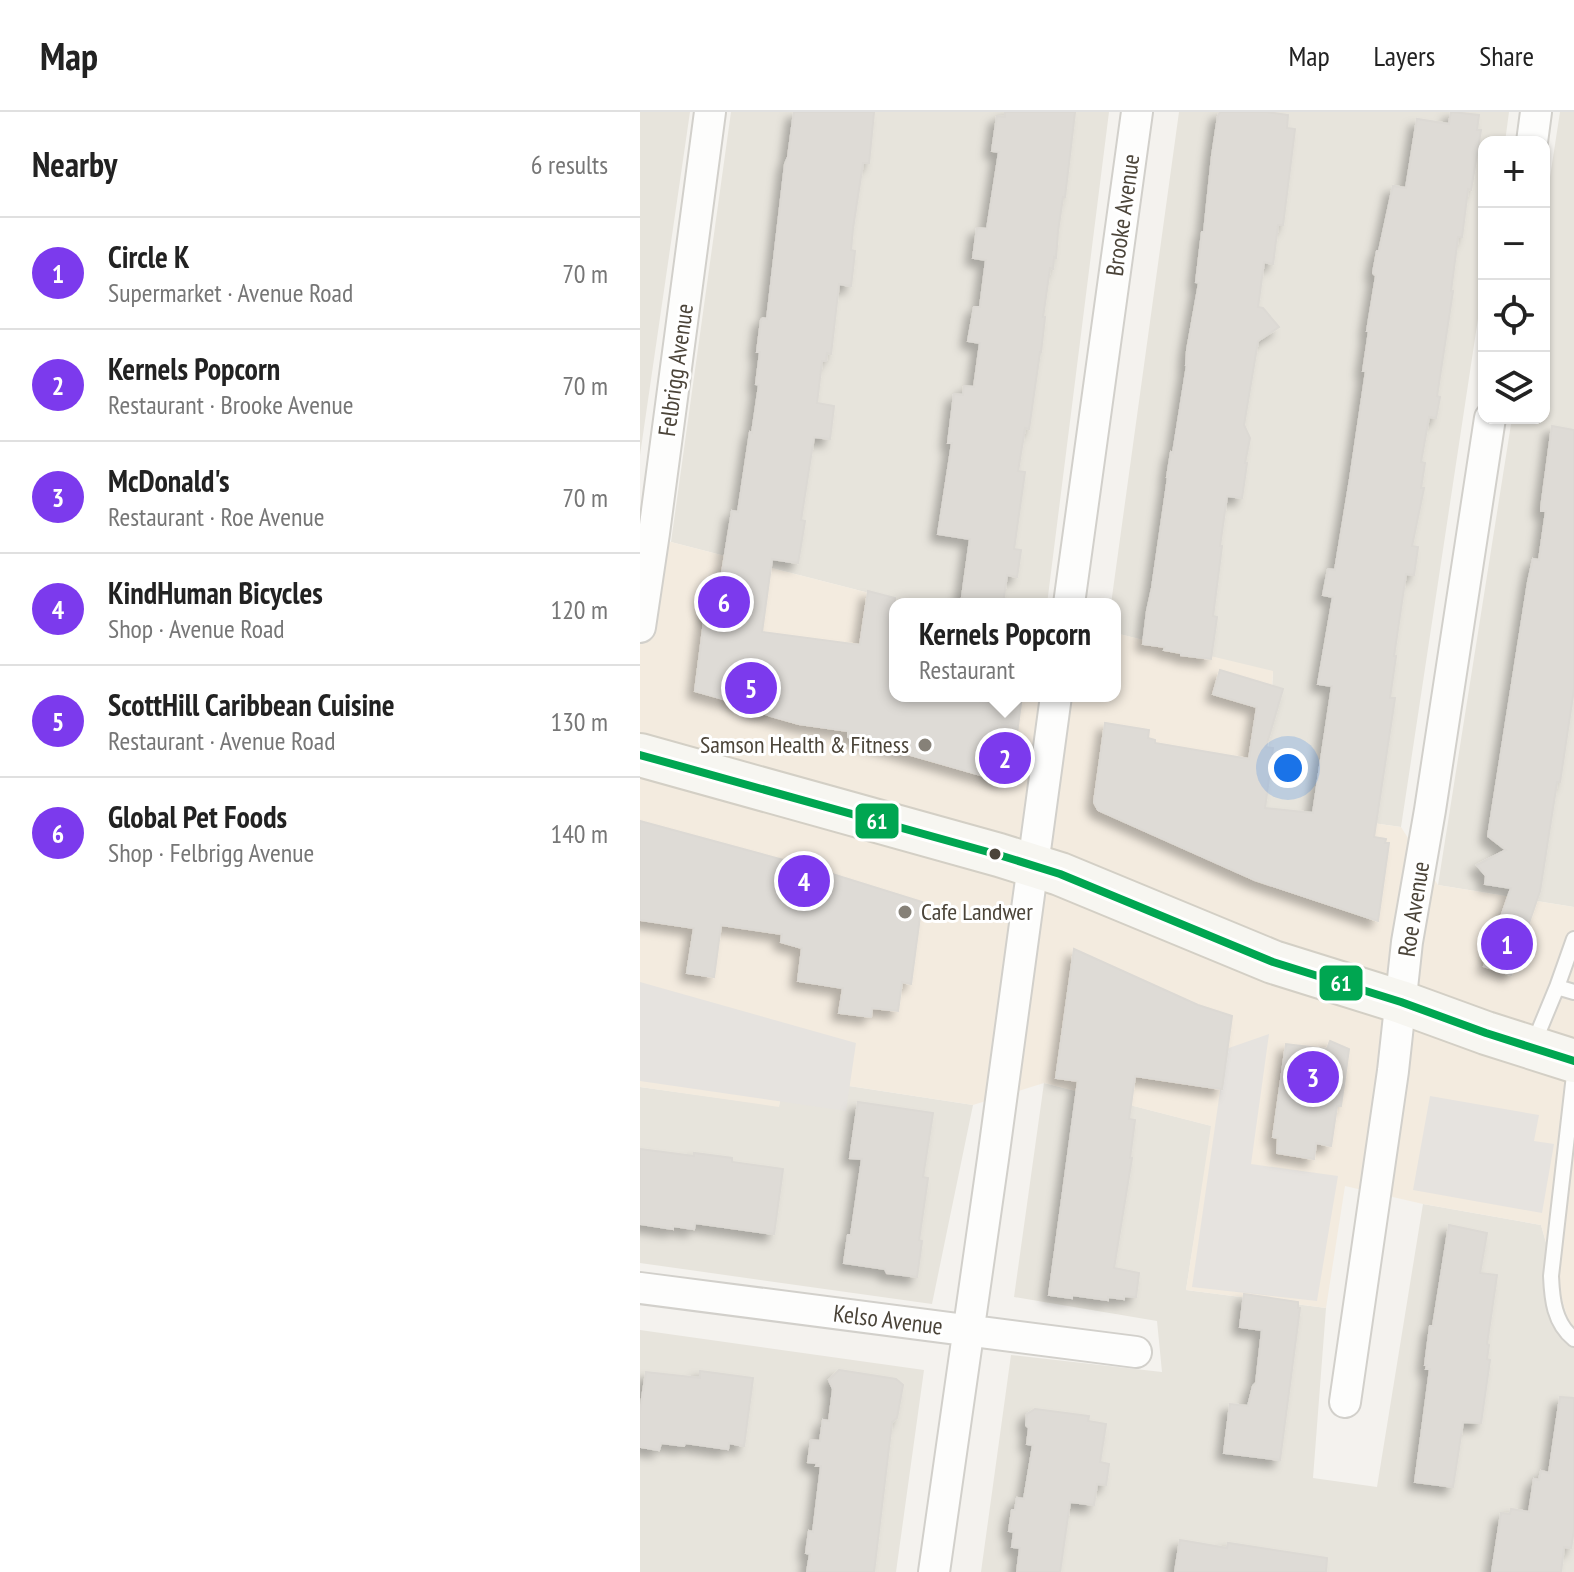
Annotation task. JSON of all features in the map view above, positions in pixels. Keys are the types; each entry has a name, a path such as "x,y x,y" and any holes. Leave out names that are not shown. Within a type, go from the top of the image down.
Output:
{"main road":[{"path":"640,755 1060,874 1273,962 1574,1061"}],"street":[{"name":"Felbrigg Avenue","path":"640,627 647,531 710,112"},
{"name":"Brooke Avenue","path":"1070,598 1137,112"},
{"path":"1533,136 1536,112"},
{"name":"Roe Avenue","path":"1345,1402 1393,1071 1407,942 1489,424"},
{"path":"934,1572 1055,702"},
{"name":"Kelso Avenue","path":"640,1288 1136,1352"}],"lane":[{"path":"1532,1047 1573,946"},
{"path":"1557,987 1574,992"},
{"path":"1574,1075 1551,1276 1559,1321 1574,1339"}],"shaded area":[{"path":"640,112 690,112 640,455"},
{"path":"731,112 1109,112 1048,598 889,598 671,542"},
{"path":"1179,112 1509,112 1506,136 1478,136 1478,319 1401,827 1265,808 1273,672 1121,634 1121,598 1112,598"},
{"path":"1560,112 1574,112 1574,907 1438,885 1511,424 1550,424 1550,177"},
{"path":"640,534 889,598 889,702 1121,702 1121,634 1273,671 1265,808 1401,827 1438,885 1574,907 1574,1341 1541,1225 1423,1204 1345,1186 1326,1308 1186,1290 1211,1126 1044,1083 973,1105 784,1076 779,1107 640,1087"},
{"path":"640,982 856,1043 846,1111 640,1081"},
{"path":"1269,1034 1251,1164 1338,1176 1317,1301 1192,1287 1226,1049"},
{"path":"784,1076 973,1105 932,1304 640,1263 640,1087 779,1106"},
{"path":"1044,1083 1212,1126 1186,1290 1326,1308 1313,1478 1377,1487 1423,1204 1541,1225 1574,1341 1574,1572 981,1572 1011,1355 1162,1372 1157,1321 1014,1297"},
{"path":"1430,1096 1539,1115 1534,1141 1554,1144 1542,1213 1413,1190"},
{"path":"640,1330 924,1370 896,1572 640,1572"}],"building":[{"path":"794,112 874,112 869,163 863,163 853,228 851,250 855,251 851,286 839,284 831,354 827,353 826,361 822,361 817,403 834,406 830,439 814,437 801,520 805,521 798,563 772,559 762,632 860,645 868,591 895,598 889,598 889,702 1021,702 1012,771 1003,780 848,737 848,731 799,724 695,691 708,590 712,577 721,579 732,511 738,512 752,433 759,385 756,384 761,320 767,319"},
{"path":"1005,112 1075,112 1029,429 1025,428 1018,471 1025,472 1014,549 1021,550 1017,577 1007,575 1004,598 962,598 970,539 938,534 952,443 948,443 954,394 963,395 964,386 974,387 980,343 968,341 974,307 980,307 986,260 973,258 977,228 987,229 999,152 992,151 997,116 1005,117"},
{"path":"1220,112 1288,115 1287,128 1295,129 1283,225 1278,225 1273,264 1264,262 1258,307 1263,308 1279,327 1258,341 1244,425 1250,438 1242,498 1227,496 1211,659 1181,655 1164,650 1165,647 1143,644 1199,283 1196,282 1202,232"},
{"path":"1451,112 1479,115 1477,130 1481,130 1471,190 1468,189 1462,237 1458,237 1437,396 1440,397 1436,418 1429,417 1421,462 1425,463 1421,488 1424,488 1412,546 1418,547 1414,575 1406,574 1394,656 1390,698 1395,698 1374,837 1386,839 1385,843 1389,843 1378,921 1255,880 1098,810 1094,802 1105,723 1149,730 1148,738 1155,740 1155,743 1249,759 1257,707 1213,694 1220,670 1283,689 1266,747 1273,748 1265,808 1313,813 1332,686 1318,684 1333,597 1323,595 1328,569 1335,570 1350,479 1366,371 1363,371 1377,251 1393,186 1406,188 1417,119 1449,124"},
{"path":"1552,426 1574,430 1574,689 1540,891 1511,975 1484,966 1511,888 1485,884 1486,876 1477,865 1506,850 1488,836 1528,582 1533,559 1539,560 1546,511 1541,511 1541,508"},
{"path":"640,821 813,868 922,902 911,984 902,982 898,1011 872,1008 871,1017 839,1013 843,988 798,981 802,948 781,942 782,934 721,925 714,977 687,973 694,928 640,920"},
{"path":"1074,949 1198,1005 1232,1016 1222,1089 1135,1076 1129,1119 1135,1120 1132,1158 1114,1268 1139,1273 1136,1297 1124,1296 1124,1299 1049,1295 1078,1081 1056,1078"},
{"path":"1330,1041 1349,1049 1341,1106 1337,1106 1331,1146 1316,1143 1314,1159 1277,1153 1278,1138 1273,1137 1286,1044 1327,1049"},
{"path":"858,1102 933,1113 923,1177 928,1178 917,1277 844,1263 862,1159 850,1158"},
{"path":"640,1149 732,1158 732,1162 783,1169 774,1234 695,1223 694,1229 640,1224"},
{"path":"1449,1225 1487,1233 1480,1273 1497,1275 1487,1344 1487,1359 1490,1360 1481,1423 1463,1422 1453,1487 1415,1482 1430,1369 1426,1369 1425,1365 1430,1326 1433,1326"},
{"path":"1244,1294 1298,1302 1300,1308 1280,1460 1224,1453 1230,1404 1248,1406 1256,1383 1262,1330 1240,1327"},
{"path":"839,1370 896,1379 903,1385 897,1418 892,1422 874,1572 807,1572 810,1554 806,1553 809,1531 813,1532 821,1466 808,1462 811,1440 820,1441 823,1420 829,1421 833,1389 829,1380"},
{"path":"700,1371 753,1378 744,1446 729,1443 728,1449 661,1443 659,1450 640,1447 640,1411 646,1372 700,1378"},
{"path":"1560,1397 1574,1398 1574,1530 1571,1548 1564,1547 1561,1572 1492,1572 1501,1513 1510,1514 1511,1509 1529,1512 1534,1479 1539,1480 1541,1471 1549,1473"},
{"path":"1035,1409 1089,1416 1088,1421 1106,1424 1100,1462 1109,1464 1106,1485 1097,1484 1094,1505 1070,1502 1060,1572 1017,1572 1020,1548 1012,1547 1014,1532 1009,1531 1017,1498 1024,1499 1033,1445 1027,1444 1027,1414"},
{"path":"1180,1540 1227,1548 1228,1543 1327,1558 1326,1572 1175,1572"}],"transit line":[{"name":"61","path":"640,755 1060,874 1273,962 1574,1061"}],"place":[{"name":"Global Pet Foods","path":"724,602"},
{"name":"ScottHill Caribbean Cuisine","path":"751,688"},
{"name":"Samson Health & Fitness","path":"925,745"},
{"name":"Kernels Popcorn","path":"1005,758"},
{"name":"KindHuman Bicycles","path":"804,881"},
{"name":"Cafe Landwer","path":"905,912"},
{"name":"Circle K","path":"1507,944"},
{"name":"McDonald's","path":"1313,1077"}]}
